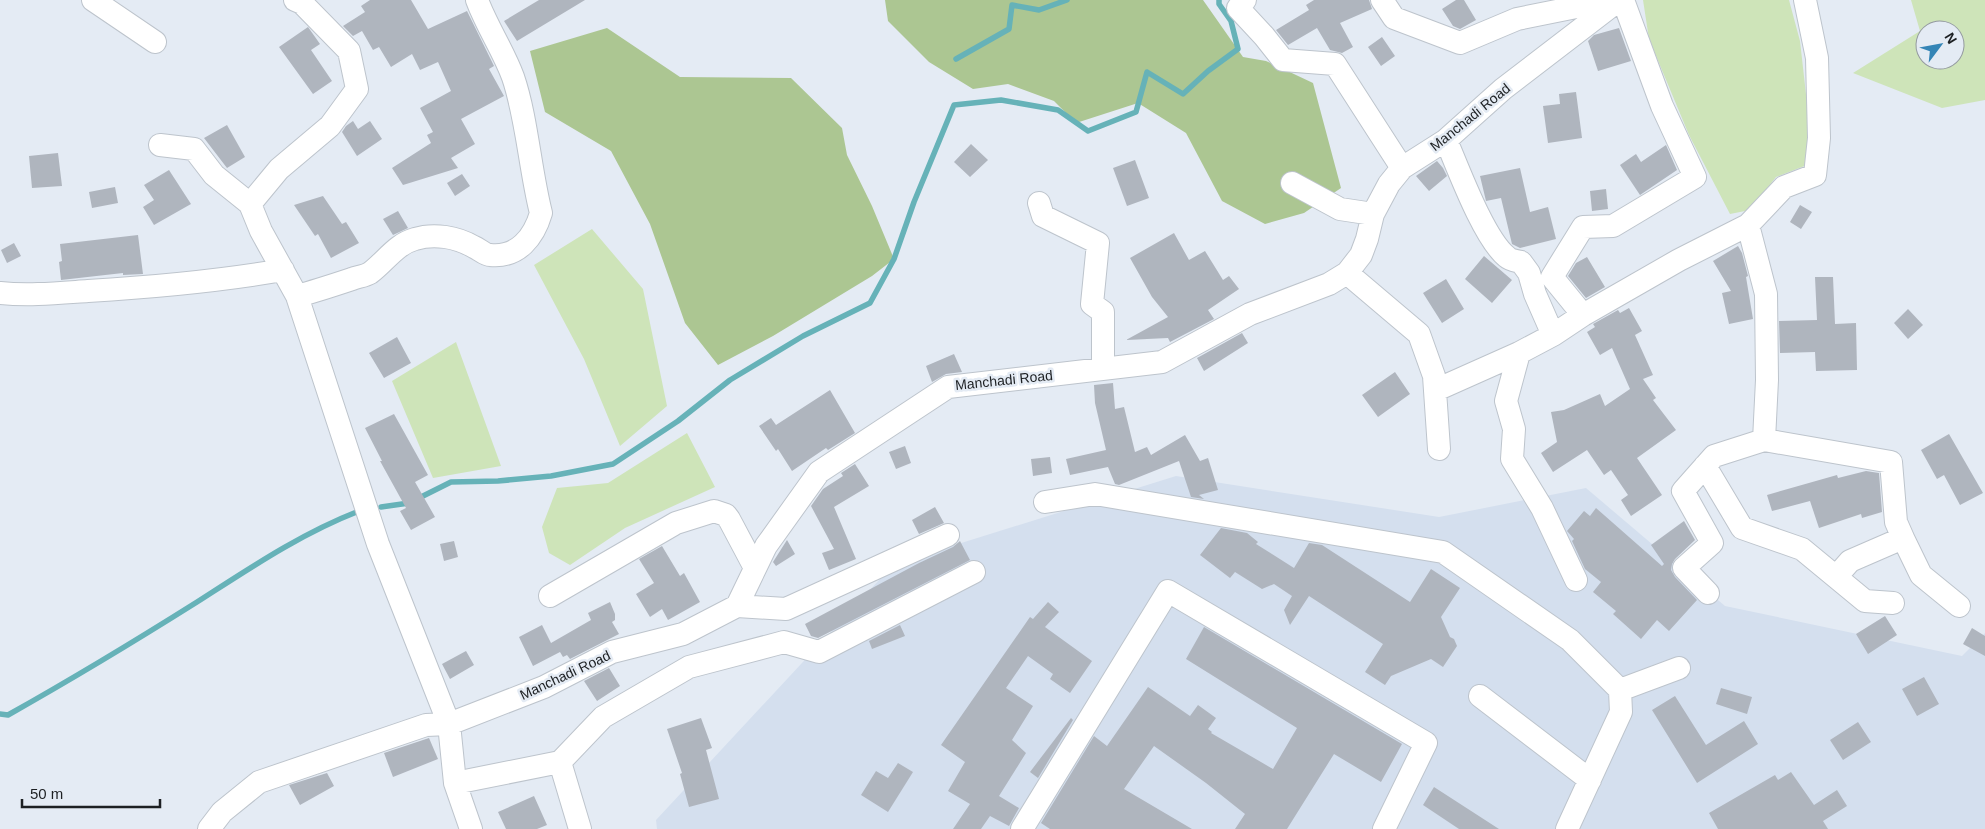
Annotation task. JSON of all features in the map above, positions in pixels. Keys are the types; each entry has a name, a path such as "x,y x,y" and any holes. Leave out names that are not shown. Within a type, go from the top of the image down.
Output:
{"street":[{"path":"93,0 155,42"},
{"path":"297,296 369,273 391,252 413,239 431,235 447,238 472,245 489,256 516,252 537,227 540,213 514,79 504,53 481,12 477,0"},
{"path":"1245,0 1238,8 1283,60 1336,64 1402,168"},
{"path":"1382,0 1394,18 1460,43 1518,19 1611,0"},
{"path":"1583,315 1552,277 1583,227 1613,226 1695,177 1662,106 1621,0"},
{"name":"Manchadi Road","path":"209,829 222,812 259,782 426,725 449,724 544,687 612,652 683,634 736,606 766,546 818,472 948,387 1162,362 1250,314 1329,284 1347,273 1357,262 1367,239 1373,214 1389,184 1402,168 1446,140 1503,89 1621,0"},
{"path":"1436,390 1519,353 1553,335 1583,315 1679,260 1748,225 1784,187 1815,176 1819,138 1817,58 1805,0"},
{"path":"250,204 279,169 330,126 357,89 349,51 300,2"},
{"path":"1446,140 1477,212 1495,243 1507,258 1521,262 1529,274 1535,294 1553,335"},
{"path":"160,145 194,149 214,175 250,204 261,231 297,296 378,544 449,724 455,783 471,829"},
{"path":"1292,183 1340,209 1373,214"},
{"path":"1039,203 1043,216 1098,243 1092,304 1103,312 1103,369"},
{"path":"1748,225 1766,294 1767,380 1764,440"},
{"path":"0,293 17,295 119,289 236,278 284,270"},
{"path":"1347,273 1420,334 1432,369 1436,390 1439,449"},
{"path":"1519,353 1506,401 1514,430 1512,458 1542,508 1576,580"},
{"path":"1708,593 1684,568 1712,543 1683,491 1714,456 1764,440 1891,462 1896,522 1903,538 1921,574 1959,606"},
{"path":"1705,466 1742,528 1802,549 1864,601 1893,603"},
{"path":"1045,502 1095,494 1442,552 1570,640 1620,690 1621,712 1567,829"},
{"path":"550,596 676,523 714,511 726,515 730,519 755,568"},
{"path":"736,606 786,609 948,535"},
{"path":"1836,577 1850,561 1903,538"},
{"path":"455,783 560,762 603,717 689,668 784,642 819,652 974,572"},
{"path":"1022,829 1168,591 1426,743 1384,829"},
{"path":"1620,690 1679,668"},
{"path":"1480,696 1590,780"},
{"path":"560,762 580,829"}],"shaded area":[{"path":"1176,476 1439,517 1586,488 1725,606 1962,656 1985,633 1985,829 657,829 656,820 894,564"}],"green space":[{"path":"885,0 1203,0 1243,57 1266,61 1313,83 1341,188 1304,213 1265,224 1222,201 1186,133 1138,103 1076,123 1054,101 1008,84 973,89 929,62 888,21"},
{"path":"1643,0 1789,0 1800,41 1808,112 1807,165 1776,177 1750,210 1730,214 1689,135 1649,39"},
{"path":"1911,0 1985,0 1985,100 1942,108 1853,73 1915,34 1915,70 1965,70 1965,20 1917,20"},
{"path":"607,28 680,77 791,78 842,128 847,155 872,206 894,259 872,276 773,336 718,365 685,323 650,224 611,151 545,112 530,51"},
{"path":"592,229 643,289 667,406 620,446 584,359 534,265"},
{"path":"456,342 501,466 433,478 392,381"},
{"path":"687,433 715,487 625,528 570,565 549,553 542,527 557,488 608,483"}],"building":[{"path":"370,0 411,0 428,29 467,11 494,66 489,69 504,96 461,119 475,144 451,158 458,168 403,185 392,168 431,143 427,135 433,132 420,108 451,91 438,62 420,70 412,54 391,67 379,47 373,50 362,31 353,36 343,26 365,12 361,6"},
{"path":"539,0 585,0 517,41 504,21"},
{"path":"1314,0 1369,0 1372,9 1340,23 1353,47 1342,53 1330,50 1317,28 1288,45 1276,30 1309,10 1306,5"},
{"path":"1456,0 1464,0 1476,20 1460,29 1453,26 1442,9"},
{"path":"308,27 320,44 311,50 332,81 313,94 279,47"},
{"path":"1619,28 1631,61 1598,71 1588,41 1594,35"},
{"path":"1382,37 1395,56 1381,66 1368,47"},
{"path":"1576,92 1582,138 1548,143 1543,106 1560,104 1559,94"},
{"path":"353,121 358,129 370,121 382,139 357,156 342,132"},
{"path":"227,125 245,157 227,168 204,138"},
{"path":"971,144 988,160 970,177 954,162"},
{"path":"1666,145 1677,170 1640,195 1620,165 1636,154 1641,162"},
{"path":"58,153 62,186 32,188 29,156"},
{"path":"1135,160 1149,198 1127,206 1113,168"},
{"path":"1437,161 1447,176 1429,191 1416,176"},
{"path":"1520,168 1530,212 1548,207 1556,239 1520,248 1512,244 1501,198 1486,201 1480,176"},
{"path":"169,170 191,204 154,225 143,207 154,200 144,185"},
{"path":"462,174 470,186 455,196 447,183"},
{"path":"115,187 118,203 92,208 89,192"},
{"path":"1606,189 1608,209 1592,211 1590,191"},
{"path":"323,196 342,224 346,222 359,243 331,258 318,234 315,236 294,205"},
{"path":"1800,205 1812,212 1801,229 1790,222"},
{"path":"398,211 408,228 393,235 383,219"},
{"path":"1174,233 1189,260 1205,251 1223,280 1229,276 1239,289 1208,310 1214,319 1170,342 1168,338 1126,340 1168,317 1152,297 1130,258"},
{"path":"138,235 143,274 123,275 123,273 61,280 59,262 62,261 60,244"},
{"path":"14,243 21,256 7,263 1,250"},
{"path":"1738,246 1742,253 1748,276 1746,277 1753,319 1729,324 1722,293 1731,291 1713,261"},
{"path":"1484,256 1512,280 1492,303 1465,279"},
{"path":"1587,257 1605,287 1586,298 1568,276 1576,263"},
{"path":"1815,277 1833,277 1835,324 1856,323 1857,370 1816,371 1815,352 1780,353 1779,321 1817,320"},
{"path":"1446,279 1464,309 1442,323 1423,293"},
{"path":"1629,308 1642,331 1635,335 1653,375 1643,379 1656,398 1653,400 1676,430 1637,458 1662,495 1631,516 1621,500 1628,495 1611,470 1604,475 1587,450 1553,472 1541,453 1557,442 1551,412 1564,410 1600,394 1605,406 1630,389 1612,348 1600,355 1587,332 1595,327 1593,324 1618,310 1620,313"},
{"path":"1908,309 1923,325 1908,339 1894,323"},
{"path":"1242,333 1248,343 1204,371 1197,358"},
{"path":"397,337 411,363 384,378 369,353"},
{"path":"954,354 962,372 946,374 932,382 926,366"},
{"path":"1395,372 1410,394 1378,417 1362,395"},
{"path":"1113,383 1115,409 1124,407 1135,452 1147,447 1151,455 1185,435 1200,461 1208,458 1218,490 1199,495 1204,499 1191,497 1179,461 1119,485 1115,484 1108,467 1070,475 1066,459 1106,450 1095,403 1094,385"},
{"path":"830,390 855,433 828,450 826,448 792,471 778,449 776,451 759,426 771,418 776,425"},
{"path":"394,414 428,475 415,482 435,517 411,530 400,511 406,508 380,461 382,461 365,428"},
{"path":"1949,434 1983,493 1960,505 1944,475 1937,479 1921,450"},
{"path":"905,446 911,463 896,469 889,452"},
{"path":"1050,457 1052,473 1033,476 1031,459"},
{"path":"855,464 869,486 834,507 856,559 829,570 822,553 834,549 811,506 823,489 843,476 841,473"},
{"path":"1866,471 1879,473 1882,512 1862,518 1861,514 1819,528 1810,501 1772,511 1767,495 1837,475 1838,478"},
{"path":"935,507 944,523 919,534 912,520"},
{"path":"1596,508 1662,566 1664,564 1651,545 1684,521 1695,540 1675,559 1671,570 1675,577 1697,600 1669,631 1657,620 1641,639 1613,614 1616,611 1593,592 1601,582 1585,569 1572,541 1574,539 1567,531 1584,511 1590,516"},
{"path":"1221,528 1247,533 1258,542 1256,544 1294,568 1309,543 1322,545 1410,602 1431,569 1460,588 1441,617 1450,637 1454,639 1457,646 1443,667 1431,659 1391,676 1385,685 1365,672 1383,644 1309,596 1290,625 1284,610 1292,596 1274,584 1262,589 1235,572 1230,578 1200,555"},
{"path":"787,540 795,554 776,566 773,562"},
{"path":"454,541 458,557 444,561 440,544"},
{"path":"960,541 970,560 818,638 811,636 805,624 953,547"},
{"path":"662,546 680,576 684,573 700,602 668,620 662,609 650,617 636,594 654,583 639,559"},
{"path":"610,602 615,614 615,620 612,622 619,634 570,659 567,655 563,657 560,652 533,666 519,637 542,625 551,643 591,620 588,613"},
{"path":"1048,602 1059,612 1045,627 1092,661 1070,693 1050,679 1053,674 1028,656 1006,688 1033,706 1012,740 1026,753 999,796 1019,808 1009,826 990,816 981,829 953,829 970,804 948,791 965,762 941,745 1030,617 1033,619"},
{"path":"1885,616 1897,635 1868,654 1856,634"},
{"path":"900,625 905,636 872,649 869,641"},
{"path":"1204,627 1402,744 1381,782 1334,754 1287,829 1235,829 1245,814 1154,746 1124,789 1192,829 1050,829 1041,823 1094,736 1107,746 1148,687 1190,716 1198,705 1216,718 1208,729 1211,733 1273,769 1297,728 1186,659"},
{"path":"1972,628 1985,636 1985,656 1963,644"},
{"path":"466,651 474,665 450,679 442,664"},
{"path":"609,668 620,686 597,701 584,681"},
{"path":"1924,677 1939,704 1917,716 1902,689"},
{"path":"1721,688 1752,697 1747,714 1716,704"},
{"path":"1675,696 1706,745 1744,721 1758,744 1697,783 1652,710"},
{"path":"701,718 712,748 706,750 719,799 689,807 680,774 682,773 667,729"},
{"path":"1071,718 1073,720 1038,778 1030,772"},
{"path":"1858,722 1871,742 1843,760 1830,740"},
{"path":"429,738 438,759 393,777 384,753"},
{"path":"898,763 913,772 888,812 861,795 876,771 888,778"},
{"path":"1791,772 1814,805 1837,790 1847,806 1823,821 1828,829 1718,829 1709,813 1775,775 1778,780"},
{"path":"327,773 334,786 300,805 289,785"},
{"path":"1434,787 1499,829 1459,829 1423,805"},
{"path":"534,796 547,825 537,829 506,829 498,812"}],"waterway":[{"path":"956,59 1009,29 1012,5 1039,10 1067,0"},
{"path":"381,507 409,503 451,482 498,481 551,476 613,464 678,421 730,380 803,336 870,303 894,259 914,202 954,105 1001,100 1058,110 1088,131 1136,112 1147,72 1183,94 1208,71 1238,49 1231,21 1219,4 1219,0"},
{"path":"0,714 8,715 56,688 256,564 316,530 359,511"}]}
